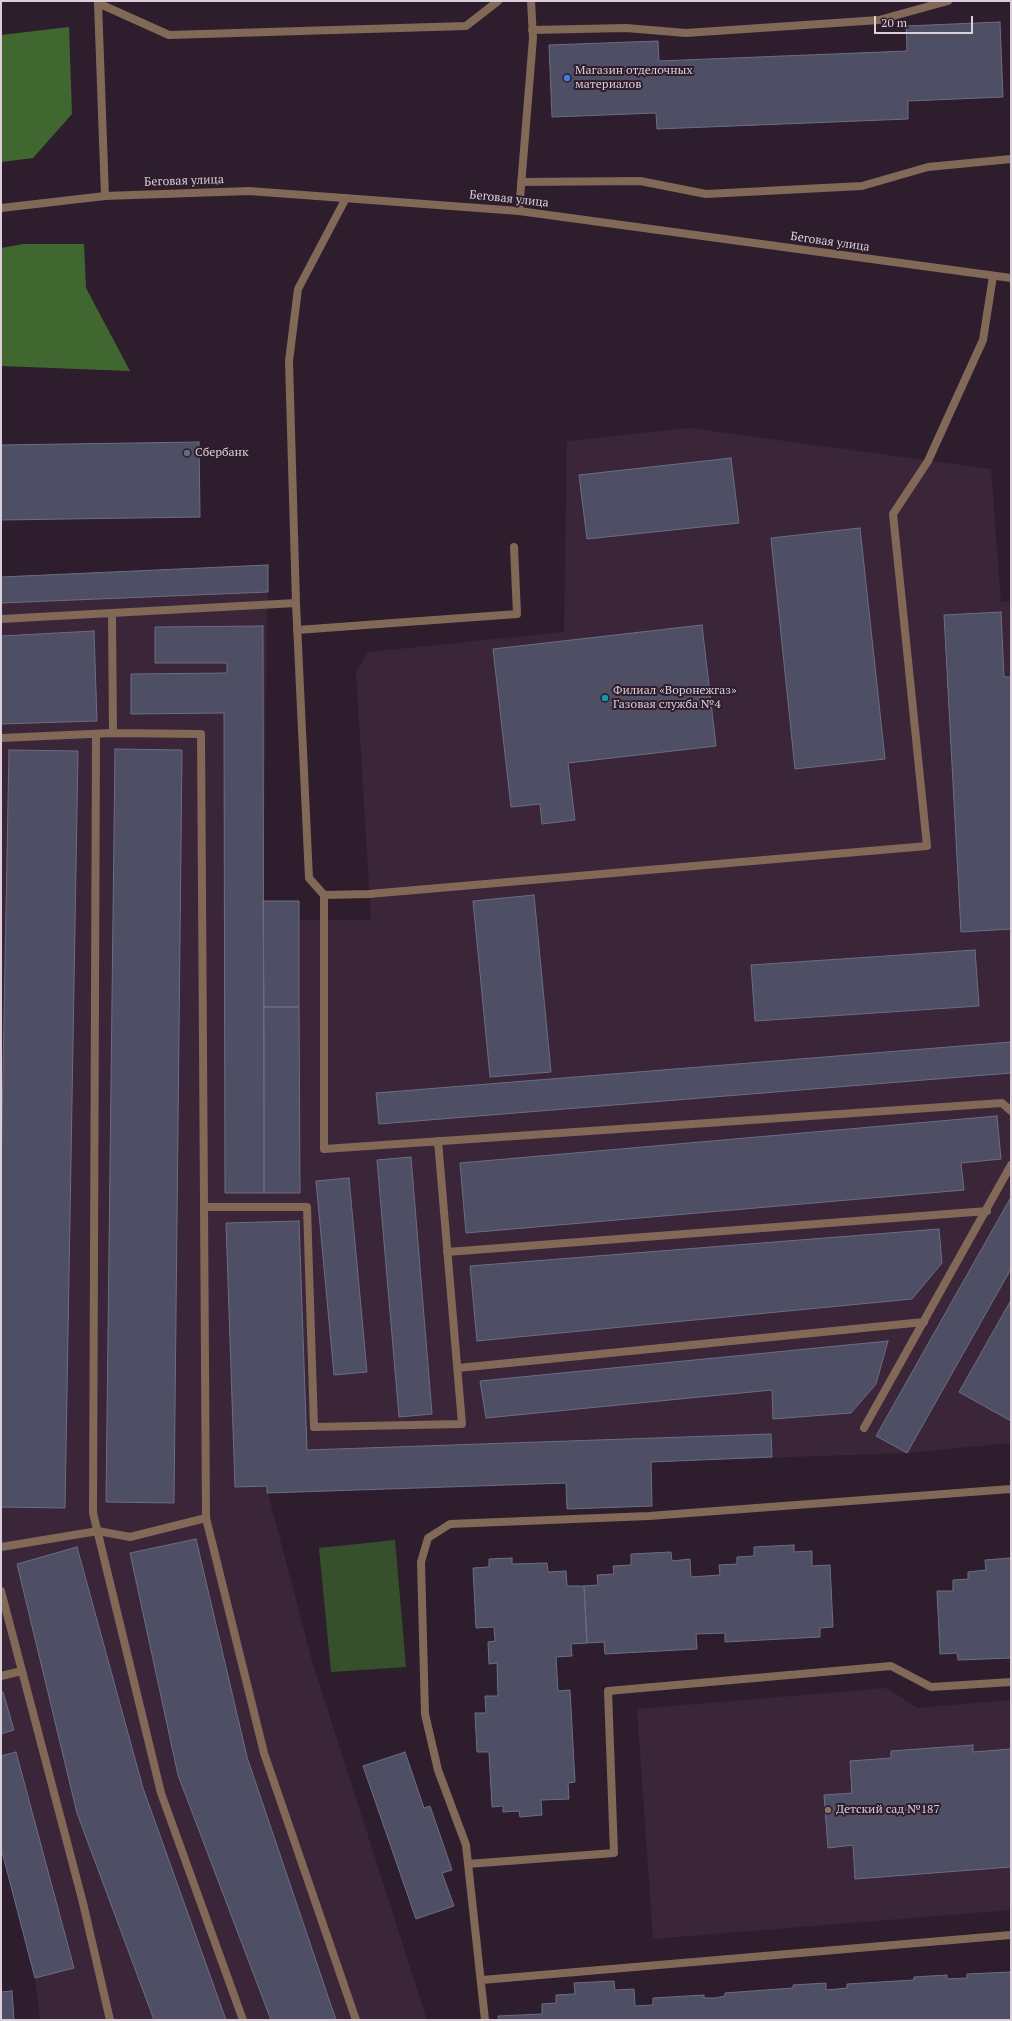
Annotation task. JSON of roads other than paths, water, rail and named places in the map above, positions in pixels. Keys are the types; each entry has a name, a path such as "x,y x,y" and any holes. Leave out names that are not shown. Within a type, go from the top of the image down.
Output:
{"street":[{"path":"105,196 95,2 169,35 466,26 498,1"},
{"path":"519,211 532,30 531,1"},
{"path":"532,30 626,28 686,33 871,20 948,1"},
{"path":"521,182 640,181 706,194 862,186 928,167 1011,159"},
{"name":"Беговая улица","path":"1,208 105,196 249,191 519,211 1011,278"},
{"path":"346,198 298,289 289,361 296,603 308,878 324,895 324,1149 1002,1103 1011,1111"},
{"path":"324,895 370,894 927,846 893,514 928,461 983,340 993,276"},
{"path":"297,630 517,614 514,547"},
{"path":"1,619 296,603"},
{"path":"112,614 113,733"},
{"path":"1,738 113,733 201,734 206,1518 264,1753 356,2020"},
{"path":"96,734 94,1513 161,1792 243,2020"},
{"path":"204,1207 307,1207 314,1427 462,1424 438,1141"},
{"path":"864,1428 987,1211 1011,1165"},
{"path":"447,1252 987,1211"},
{"path":"458,1368 924,1322"},
{"path":"485,2020 482,1980 466,1845 438,1770 425,1714 420,1562 428,1538 450,1524 649,1516 1011,1488"},
{"path":"1,1547 98,1531 130,1537 206,1518"},
{"path":"1,1591 82,1903 110,2020"},
{"path":"468,1864 614,1853 608,1691 891,1666 931,1687 1011,1682"},
{"path":"1,1676 22,1671"},
{"path":"482,1980 1011,1934"}],"place":[{"name":"Магазин отделочных материалов","path":"567,78"},
{"name":"Сбербанк","path":"187,453"},
{"name":"Филиал «Воронежгаз» Газовая служба №4","path":"605,698"},
{"name":"Детский сад №187","path":"828,1810"}]}
